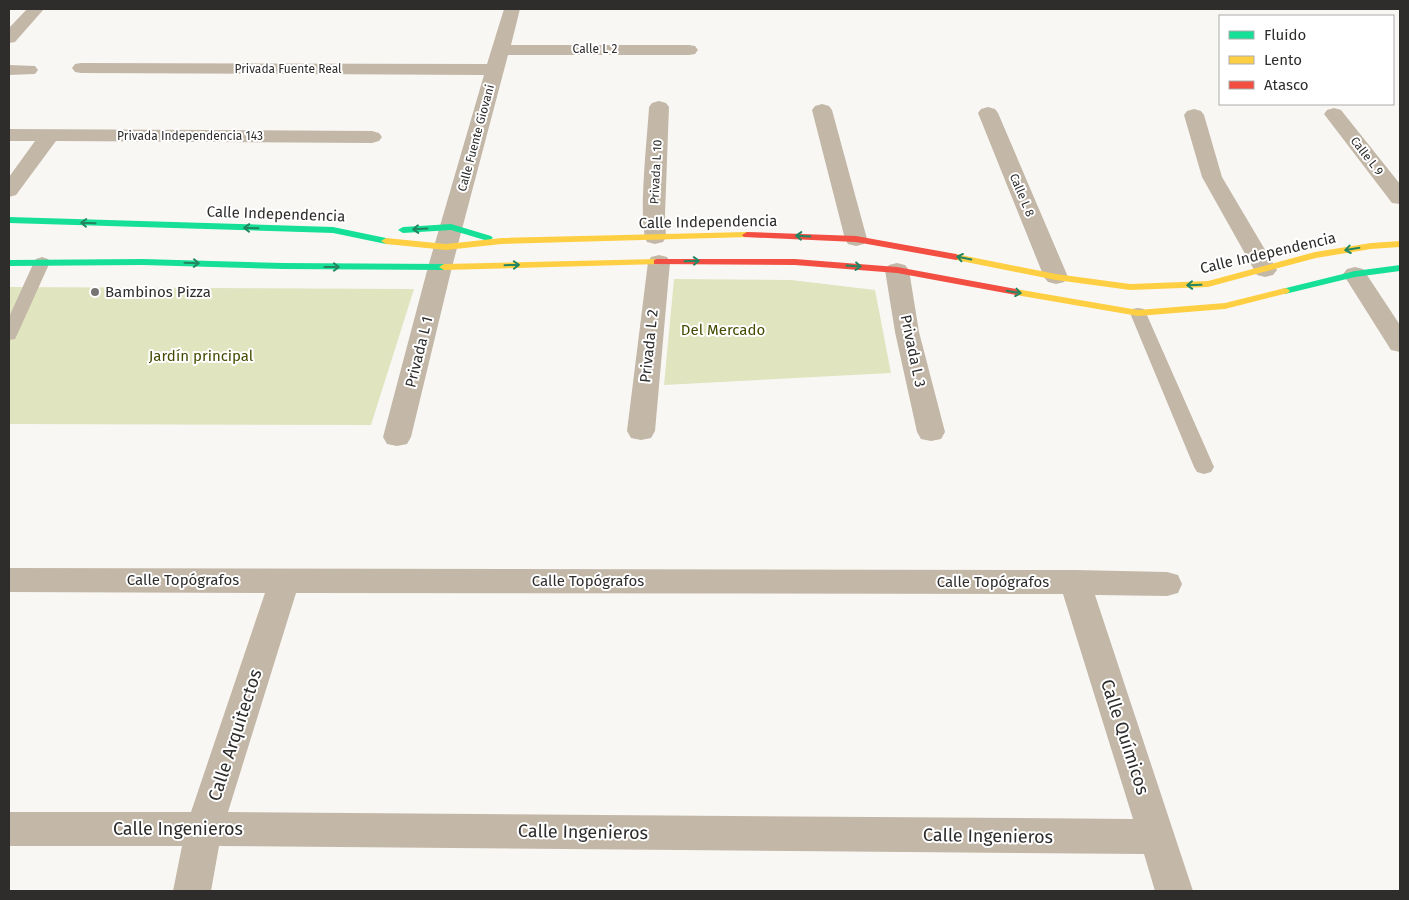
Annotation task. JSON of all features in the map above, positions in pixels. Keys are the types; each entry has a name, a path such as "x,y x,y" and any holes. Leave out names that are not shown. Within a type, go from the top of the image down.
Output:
{"main road":[{"name":"Calle Independencia","path":"9,220 333,230 393,243 443,257 502,242 655,237 792,236 856,239 918,249 1056,277 1130,287 1208,284 1315,255 1371,246 1400,244"},
{"path":"340,241 352,233 452,227 502,242"},
{"path":"1371,246 1397,268"},
{"path":"283,266 313,258 320,254"},
{"name":"Calle Independencia","path":"9,263 143,262 283,266 443,257 659,262 795,262 897,270 1138,313 1225,306 1355,274 1397,268"}],"street":[{"path":"9,38 36,9"},
{"name":"Calle Fuente Giovani","path":"443,257 512,9"},
{"name":"Calle L 2","path":"500,50 689,50"},
{"name":"Privada Fuente Real","path":"82,68 495,70"},
{"path":"9,70 29,70"},
{"name":"Privada L 10","path":"655,237 654,214 659,107"},
{"path":"822,110 856,239"},
{"name":"Calle L 8","path":"988,113 1056,277"},
{"name":"Calle L 9","path":"1334,114 1400,198"},
{"path":"1194,115 1212,176 1265,270"},
{"name":"Privada Independencia 143","path":"9,135 372,137"},
{"path":"9,191 50,135"},
{"name":"Privada L 1","path":"397,436 443,257"},
{"name":"Privada L 2","path":"641,431 659,262"},
{"name":"Privada L 3","path":"897,270 907,332 931,432"},
{"path":"1355,274 1400,344"},
{"name":"Calle Topógrafos","path":"9,580 1075,582 1167,584"},
{"name":"Calle Arquitectos","path":"192,891 204,829 285,580"},
{"name":"Calle Químicos","path":"1075,582 1174,891"},
{"name":"Calle Ingenieros","path":"9,829 1157,837"}],"lane":[{"path":"10,335 42,262"},
{"path":"1138,313 1204,467"}],"green space":[{"name":"Del Mercado","path":"674,279 791,280 875,290 891,373 664,385"},
{"name":"Jardín principal","path":"9,287 414,289 371,425 9,424"}],"traffic: fast":[{"path":"9,220 333,230 386,241"},
{"path":"403,230 451,227 488,238"},
{"path":"9,263 143,262 283,266 444,267"},
{"path":"1285,291 1355,274 1400,268"}],"traffic: slow":[{"path":"386,241 446,247 502,241 747,235"},
{"path":"956,257 1056,277 1130,287 1208,284 1315,255 1371,246 1400,244"},
{"path":"444,267 657,262"},
{"path":"1016,292 1138,313 1225,306 1285,291"}],"traffic: jam":[{"path":"747,235 856,239 956,257"},
{"path":"657,262 795,262 897,270 1016,292"}],"place":[{"name":"Bambinos Pizza","path":"95,292"}]}
